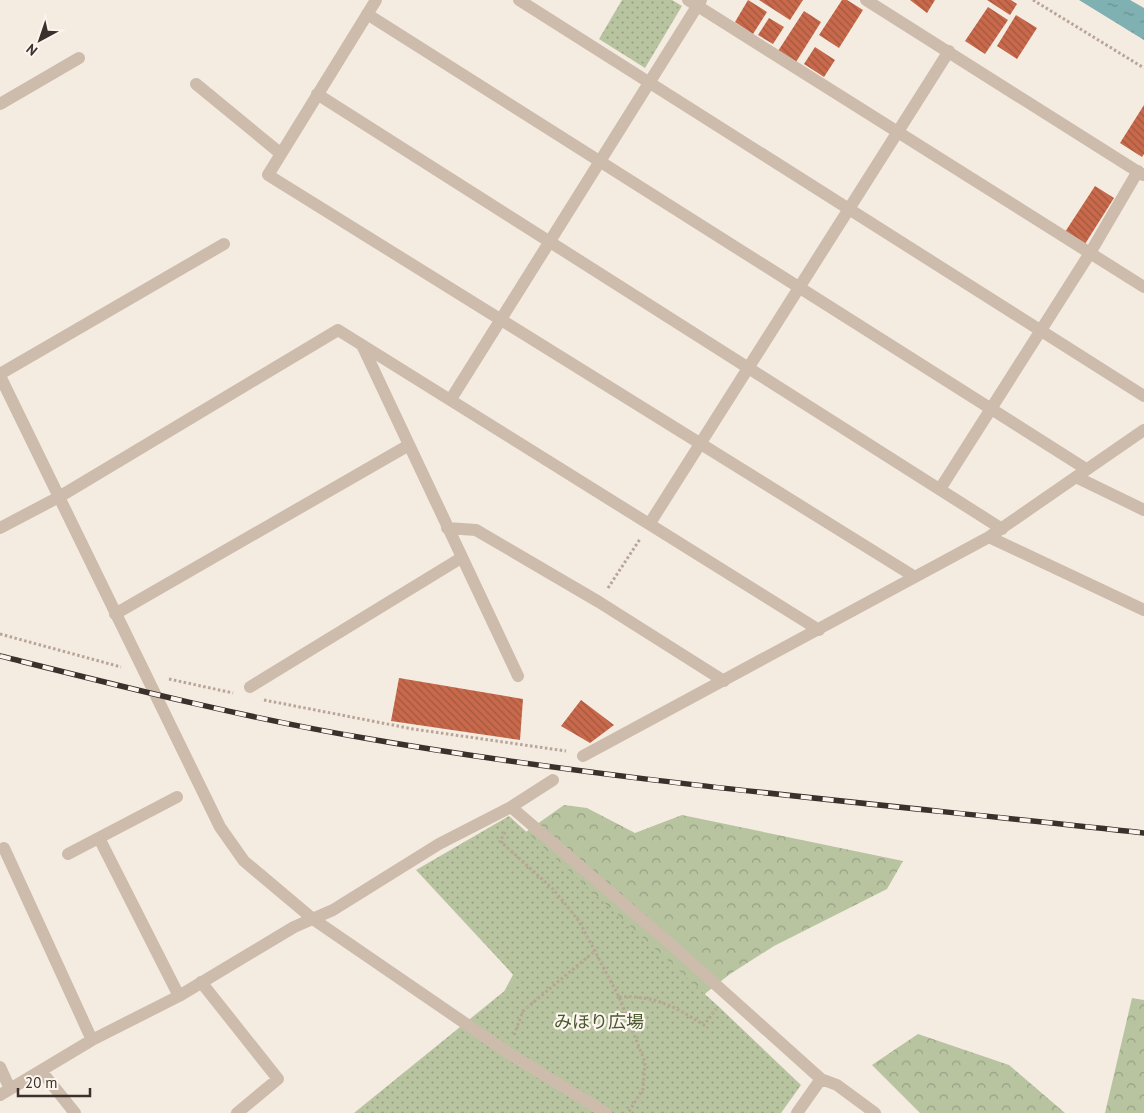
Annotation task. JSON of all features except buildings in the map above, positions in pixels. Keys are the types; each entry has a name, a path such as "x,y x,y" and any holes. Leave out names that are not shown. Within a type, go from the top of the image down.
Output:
{"street":[{"path":"376,0 280,152 268,175 915,577"},
{"path":"519,0 1144,396"},
{"path":"866,0 1141,174 940,489"},
{"path":"451,399 649,83 695,2 1144,287"},
{"path":"367,14 991,409 1081,473 1144,510"},
{"path":"650,523 949,51"},
{"path":"0,104 79,58"},
{"path":"196,84 280,152"},
{"path":"317,94 1002,528"},
{"path":"224,244 0,375 6,402 59,497 220,827 244,861 313,919 508,1052 606,1113"},
{"path":"0,528 59,497 338,330 820,630"},
{"path":"362,345 518,676"},
{"path":"583,756 820,630 989,537 1144,430"},
{"path":"115,614 409,445"},
{"path":"447,528 476,530 599,602 724,681"},
{"path":"989,537 1144,610"},
{"path":"250,687 461,558"},
{"path":"0,1067 5,1092 42,1072 92,1040 179,996 294,927 340,906 439,844 516,811 553,780"},
{"path":"68,854 177,797"},
{"path":"516,811 675,948 821,1079 837,1085 875,1113"},
{"path":"99,838 179,996"},
{"path":"4,848 92,1040"},
{"path":"201,982 278,1079 237,1113"},
{"path":"42,1072 75,1113"},
{"path":"797,1113 821,1079"}],"path":[{"path":"1033,0 1144,68"},
{"path":"599,602 650,523"},
{"path":"0,634 146,674 238,694"},
{"path":"262,700 413,729 567,751"},
{"path":"516,811 500,841 553,889 579,921 596,950 619,997 645,1062 643,1089 628,1113"},
{"path":"508,1052 523,1011 596,950"},
{"path":"619,997 641,995 675,1006 704,1025 718,1006"}],"green space":[{"path":"622,0 672,0 682,6 645,68 599,39"},
{"path":"564,805 587,808 635,833 682,815 903,861 887,889 774,946 730,974 683,1011 496,1007 517,967 516,839"},
{"name":"みほり広場","path":"509,816 718,1006 801,1085 781,1113 354,1113 518,980 416,870"},
{"path":"1132,998 1144,1000 1144,1113 1105,1113"},
{"path":"918,1034 1009,1065 1065,1113 920,1113 872,1065"}],"water":[{"path":"1079,0 1130,0 1144,8 1144,40"}],"railway":[{"path":"0,656 272,721 461,754 656,780 1144,833"}]}
